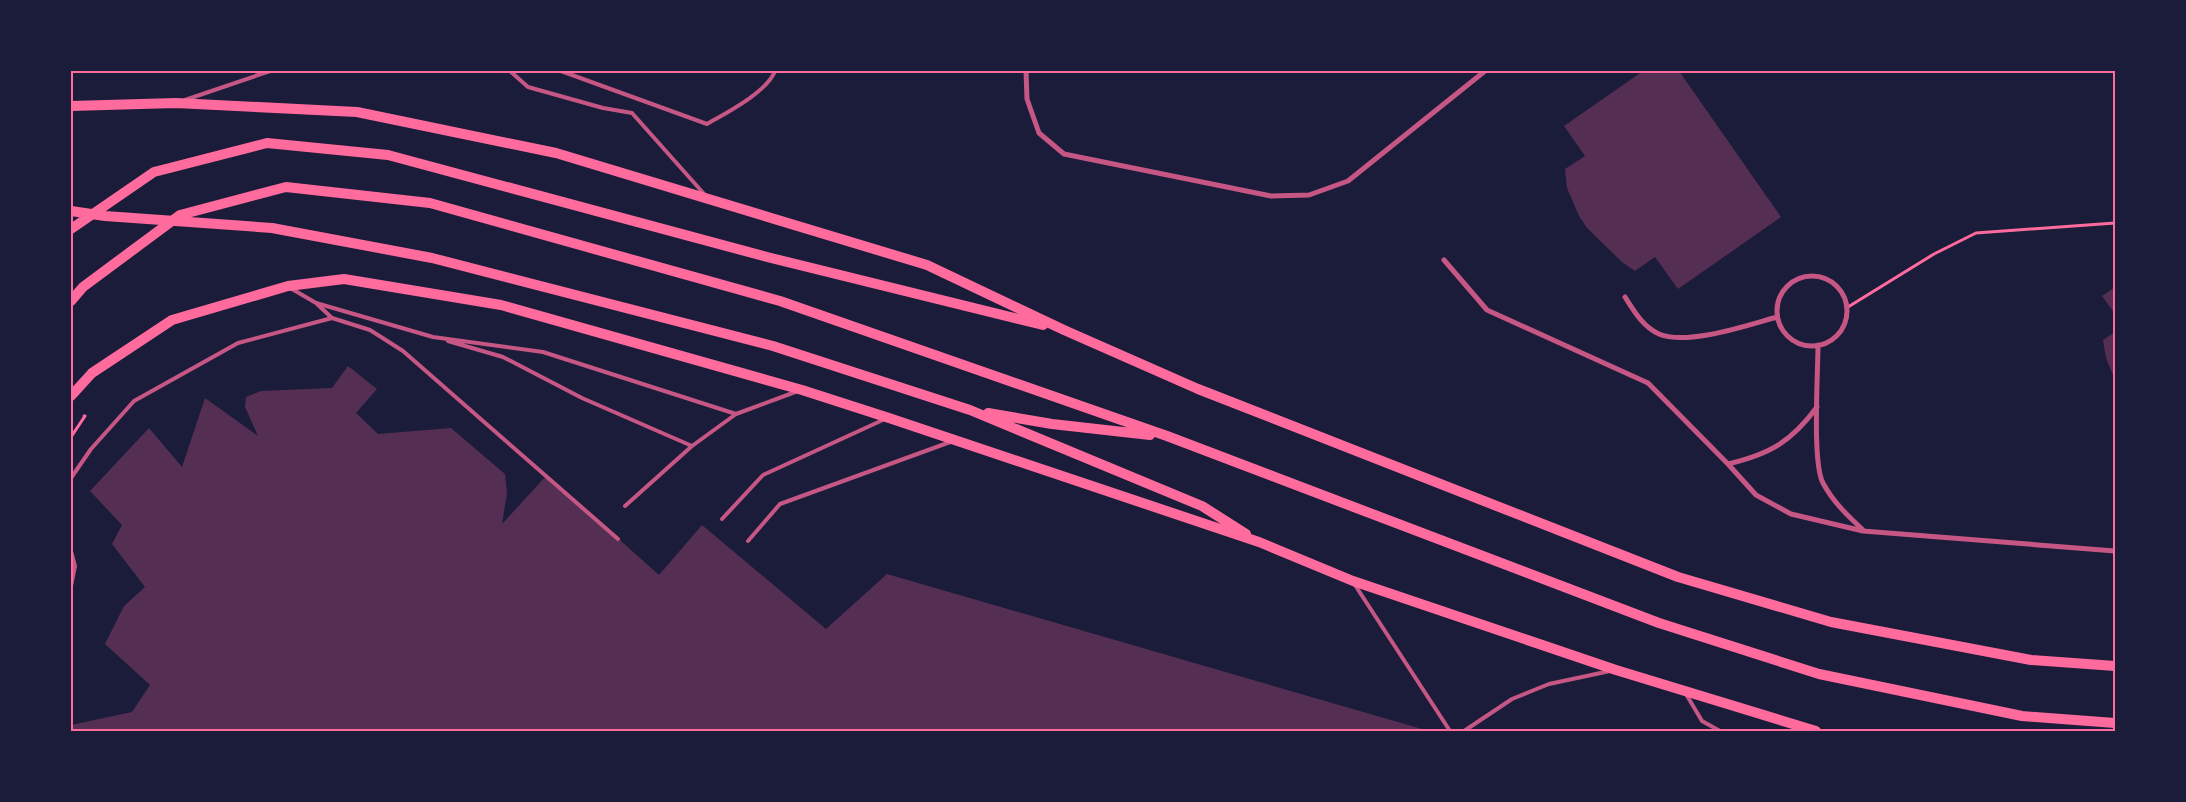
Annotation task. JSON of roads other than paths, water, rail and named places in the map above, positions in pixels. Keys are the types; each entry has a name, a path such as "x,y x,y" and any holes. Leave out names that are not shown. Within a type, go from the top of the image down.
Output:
{"main road":[{"path":"71,106 176,104 357,112 556,153 927,265 1064,330 1198,389 1678,577 1831,622 2031,660 2115,666"},
{"path":"71,230 154,172 267,143 379,154 771,258 1064,330"},
{"path":"71,301 83,287 180,215 286,187 430,203 780,301 1167,436 1659,623 1819,674 2022,716 2115,723"},
{"path":"71,211 105,216 272,228 432,258 773,346 970,410 1202,506 1259,542"},
{"path":"71,396 92,373 172,320 288,286 344,279 501,306 802,390 958,440 1259,542 1353,580 1616,670 1684,689 1816,731"},
{"path":"970,410 1052,424 1167,436"}],"street":[{"path":"1026,71 1027,99 1039,133 1064,154 1272,196 1309,195 1348,181 1485,71"},
{"path":"1444,260 1487,310 1648,383 1756,495 1791,514 1863,531 2115,551"},
{"path":"1806,276 1818,276 1828,279 1837,285 1844,295 1848,307 1847,319 1842,330 1834,339 1818,345 1799,344 1789,338 1781,328 1777,317 1779,300 1786,286 1795,279 1806,276"},
{"path":"1625,297 1641,322 1659,334 1686,338 1719,332 1777,317"},
{"path":"1818,345 1818,458 1822,482 1841,510 1863,531"},
{"path":"1728,464 1757,457 1782,444 1802,428 1818,407"}],"lane":[{"path":"176,104 270,71"},
{"path":"510,71 528,87 603,108 632,113 708,199"},
{"path":"561,71 707,124 739,105 772,79 775,71"},
{"path":"288,286 316,303 332,318 370,330 403,351 618,539"},
{"path":"316,303 503,357 582,398 692,446"},
{"path":"71,478 91,449 134,401 238,343 332,318"},
{"path":"433,337 543,352 736,414"},
{"path":"625,506 692,446 736,414 802,390"},
{"path":"722,519 763,476 889,418"},
{"path":"748,541 780,504 958,440"},
{"path":"71,551 75,566 71,586"},
{"path":"1353,580 1450,731"},
{"path":"1464,731 1512,699 1548,684 1616,670"},
{"path":"1684,689 1702,722 1720,731"}]}
